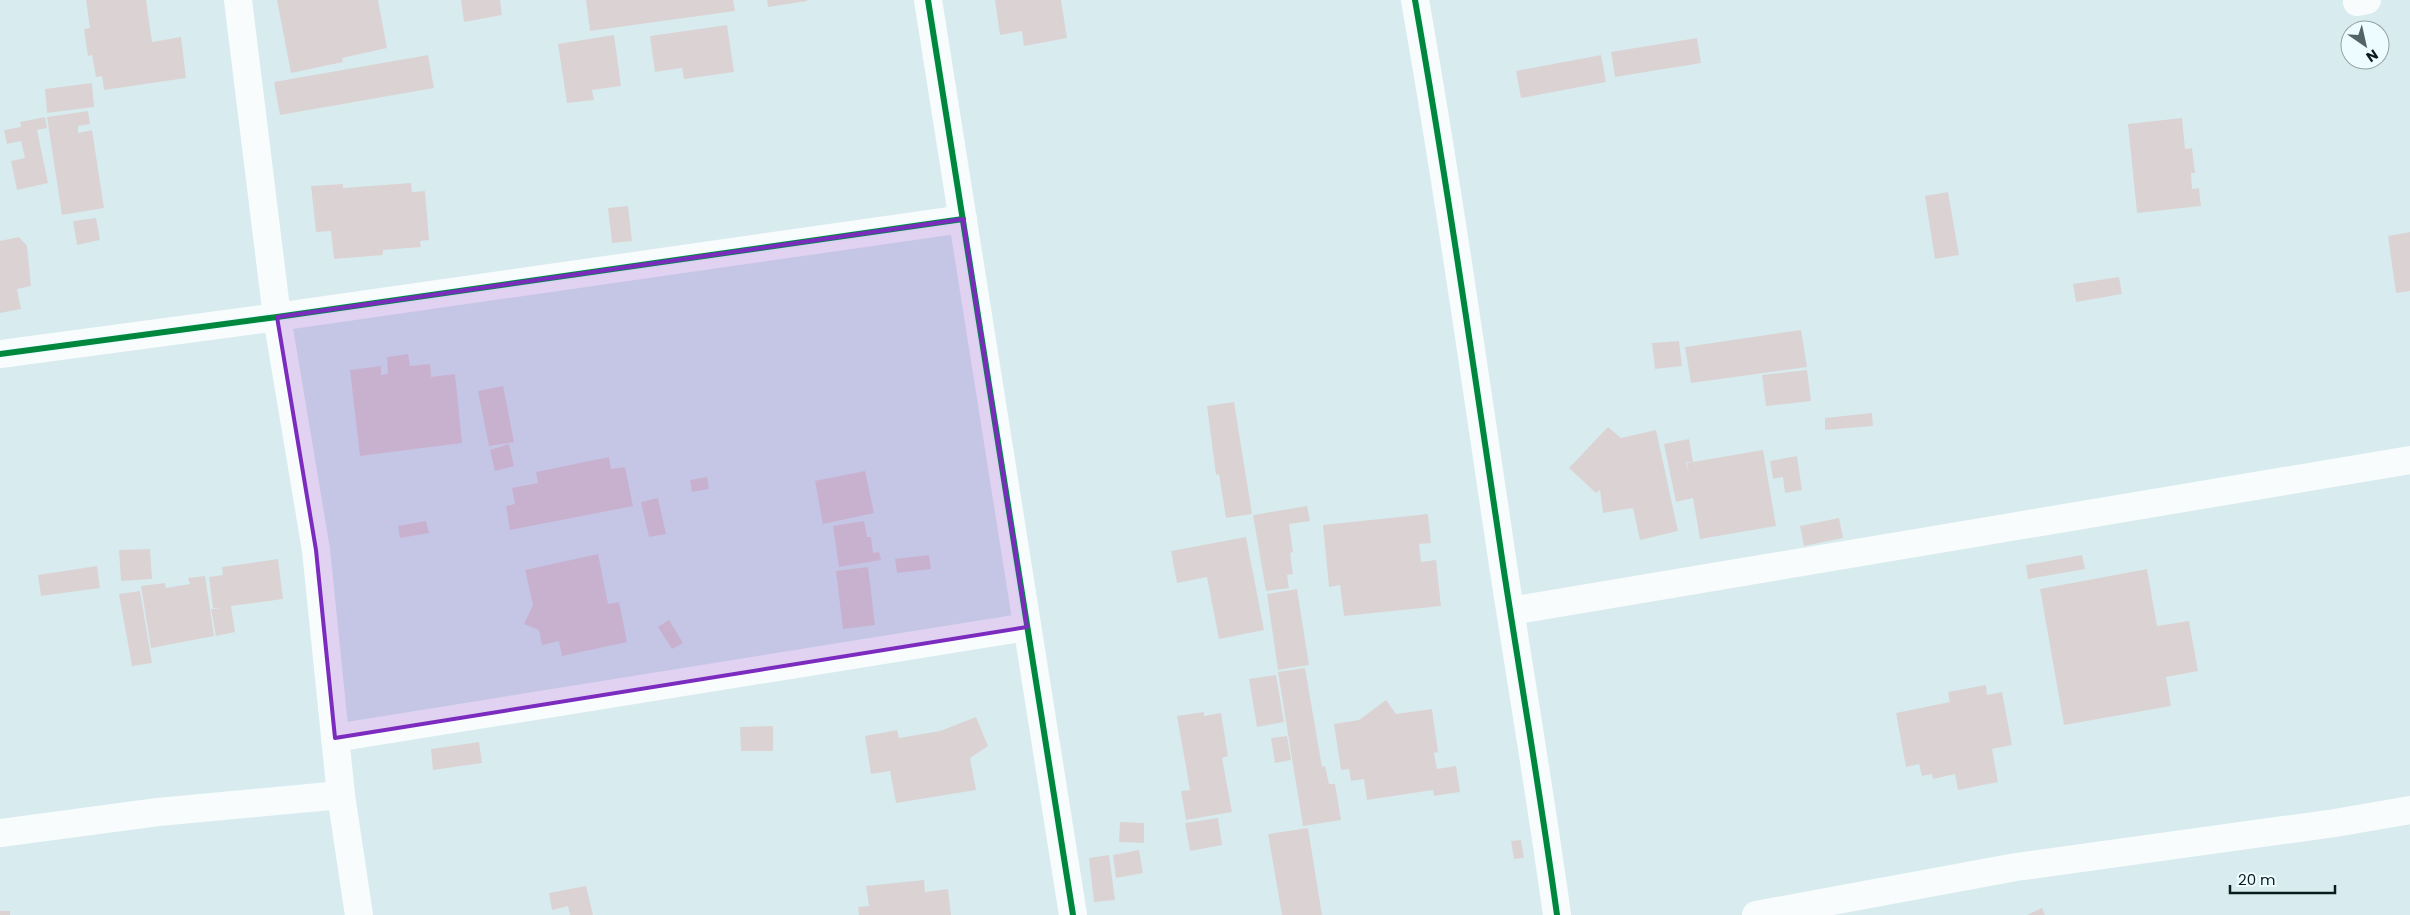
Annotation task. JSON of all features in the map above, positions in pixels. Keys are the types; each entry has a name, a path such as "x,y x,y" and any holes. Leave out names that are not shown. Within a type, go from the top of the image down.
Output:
{"street":[{"path":"238,0 276,317 316,550 341,795 359,915"},
{"path":"928,0 1073,915"},
{"path":"1415,0 1442,149 1541,796 1557,915"},
{"path":"0,354 276,317 963,219"},
{"path":"1512,616 2410,462"},
{"path":"335,738 1027,626"},
{"path":"0,833 158,812 341,795"},
{"path":"1756,915 2016,867 2335,823 2410,810"}],"highlighted area":[{"path":"963,219 1027,627 335,738 316,550 277,317"}],"building":[{"path":"86,0 146,0 152,42 181,37 186,78 104,90 102,76 96,77 92,55 88,56 84,29 90,28"},
{"path":"277,0 378,0 387,48 342,58 343,62 291,73"},
{"path":"461,0 500,0 502,15 464,22"},
{"path":"586,0 733,0 735,11 590,31"},
{"path":"767,0 807,0 807,1 768,7"},
{"path":"995,0 1061,0 1067,38 1024,46 1022,31 1000,35"},
{"path":"727,25 734,72 684,79 682,68 655,72 650,36"},
{"path":"614,35 621,86 592,90 594,100 567,103 558,44"},
{"path":"1697,38 1701,63 1615,77 1611,52"},
{"path":"428,55 434,88 280,115 274,82"},
{"path":"1601,55 1606,82 1521,98 1516,71"},
{"path":"92,83 94,107 47,113 45,89"},
{"path":"88,111 90,124 78,126 78,133 92,130 104,208 62,215 47,117"},
{"path":"45,117 47,128 37,130 48,183 17,190 11,161 25,158 21,141 7,144 4,130 21,127 20,122"},
{"path":"2182,118 2185,149 2192,148 2195,173 2191,173 2192,189 2199,188 2201,206 2137,213 2128,124"},
{"path":"411,183 412,192 425,191 429,240 420,241 421,247 383,250 383,255 334,259 331,231 316,232 311,186 343,184 343,188"},
{"path":"1948,192 1959,255 1935,259 1925,196"},
{"path":"628,206 632,241 612,243 608,208"},
{"path":"96,218 100,240 77,245 73,221"},
{"path":"2410,232 2410,291 2396,293 2388,236"},
{"path":"19,237 27,246 31,286 17,289 21,309 0,313 0,241"},
{"path":"2119,277 2122,294 2076,302 2073,284"},
{"path":"1801,330 1807,367 1691,383 1685,347"},
{"path":"1679,341 1682,366 1655,369 1652,343"},
{"path":"408,354 410,366 430,364 431,377 455,374 462,443 360,456 350,370 381,366 381,375 388,374 387,357"},
{"path":"1807,370 1811,401 1766,406 1762,375"},
{"path":"503,386 514,442 489,446 478,391"},
{"path":"1234,402 1252,514 1226,518 1219,474 1216,475 1207,406"},
{"path":"1872,413 1873,426 1825,430 1825,418"},
{"path":"1608,427 1621,438 1656,430 1678,531 1640,540 1633,508 1603,513 1600,490 1596,493 1569,468"},
{"path":"1689,439 1693,462 1763,450 1776,526 1700,539 1693,498 1676,502 1664,444"},
{"path":"509,444 514,466 495,471 490,450"},
{"path":"1797,456 1802,490 1785,493 1783,477 1773,479 1770,461"},
{"path":"609,457 611,469 625,467 633,506 510,530 506,506 515,504 512,488 538,483 536,472"},
{"path":"865,471 874,513 823,524 815,481"},
{"path":"707,477 709,489 692,492 690,480"},
{"path":"658,498 666,534 649,537 641,502"},
{"path":"1307,506 1310,521 1289,524 1293,552 1290,553 1293,574 1287,575 1289,588 1266,591 1253,515"},
{"path":"1428,514 1431,543 1419,544 1421,562 1436,560 1441,606 1344,616 1340,585 1329,587 1323,525"},
{"path":"1839,518 1843,538 1804,546 1800,526"},
{"path":"426,521 429,533 400,538 398,526"},
{"path":"864,521 867,537 871,537 873,553 879,552 881,560 839,567 833,526"},
{"path":"1246,537 1264,630 1219,639 1207,577 1177,583 1171,551"},
{"path":"150,549 152,579 121,581 119,550"},
{"path":"598,554 608,604 619,602 627,642 562,656 559,641 542,645 539,630 524,624 533,605 525,570"},
{"path":"929,555 931,569 897,573 895,559"},
{"path":"2082,555 2085,569 2028,579 2026,565"},
{"path":"278,559 283,599 231,606 235,632 216,636 211,609 222,608 213,608 209,577 223,575 222,567"},
{"path":"97,566 100,588 41,596 38,575"},
{"path":"868,567 875,625 843,629 836,571"},
{"path":"2147,569 2157,626 2189,621 2198,671 2166,677 2171,706 2064,725 2040,589"},
{"path":"205,576 214,636 151,648 141,586 165,583 166,588 190,584 188,578"},
{"path":"1297,589 1309,665 1278,670 1267,594"},
{"path":"140,591 152,663 132,666 119,594"},
{"path":"669,620 683,643 672,649 658,627"},
{"path":"1305,668 1322,767 1325,766 1329,784 1335,784 1341,820 1303,826 1278,672"},
{"path":"1276,675 1284,722 1257,727 1249,679"},
{"path":"1986,685 1987,695 2002,692 2012,745 1992,749 1998,782 1958,790 1955,774 1933,779 1932,774 1922,776 1919,764 1906,767 1896,713 1950,702 1948,692"},
{"path":"1386,700 1396,714 1432,709 1438,752 1434,753 1437,769 1456,766 1460,792 1434,796 1433,790 1367,800 1364,779 1351,781 1349,769 1341,770 1334,724 1359,720"},
{"path":"1204,712 1204,716 1221,713 1228,756 1222,758 1232,812 1186,820 1181,791 1190,790 1177,716"},
{"path":"976,717 988,746 970,758 976,790 896,803 890,771 871,774 865,736 897,730 899,738 940,731"},
{"path":"773,726 773,751 741,751 740,727"},
{"path":"1287,736 1291,760 1275,763 1271,738"},
{"path":"479,742 482,763 433,770 431,749"},
{"path":"1218,818 1222,845 1190,851 1185,823"},
{"path":"1120,822 1144,823 1144,843 1119,842"},
{"path":"1308,828 1322,915 1282,915 1268,834"},
{"path":"1521,840 1524,858 1514,859 1511,841"},
{"path":"1139,850 1143,873 1116,878 1113,855"},
{"path":"1109,855 1115,900 1094,902 1089,858"},
{"path":"924,880 925,892 948,889 951,915 859,915 858,907 869,906 866,886"},
{"path":"586,886 593,915 570,915 568,906 552,910 549,893"},
{"path":"2042,908 2045,915 2027,915"},
{"path":"0,911 10,911 10,915 0,915"}],"cycle path":[{"path":"928,0 1073,915"},
{"path":"1415,0 1450,212 1557,915"},
{"path":"0,354 277,317 963,219"}]}
